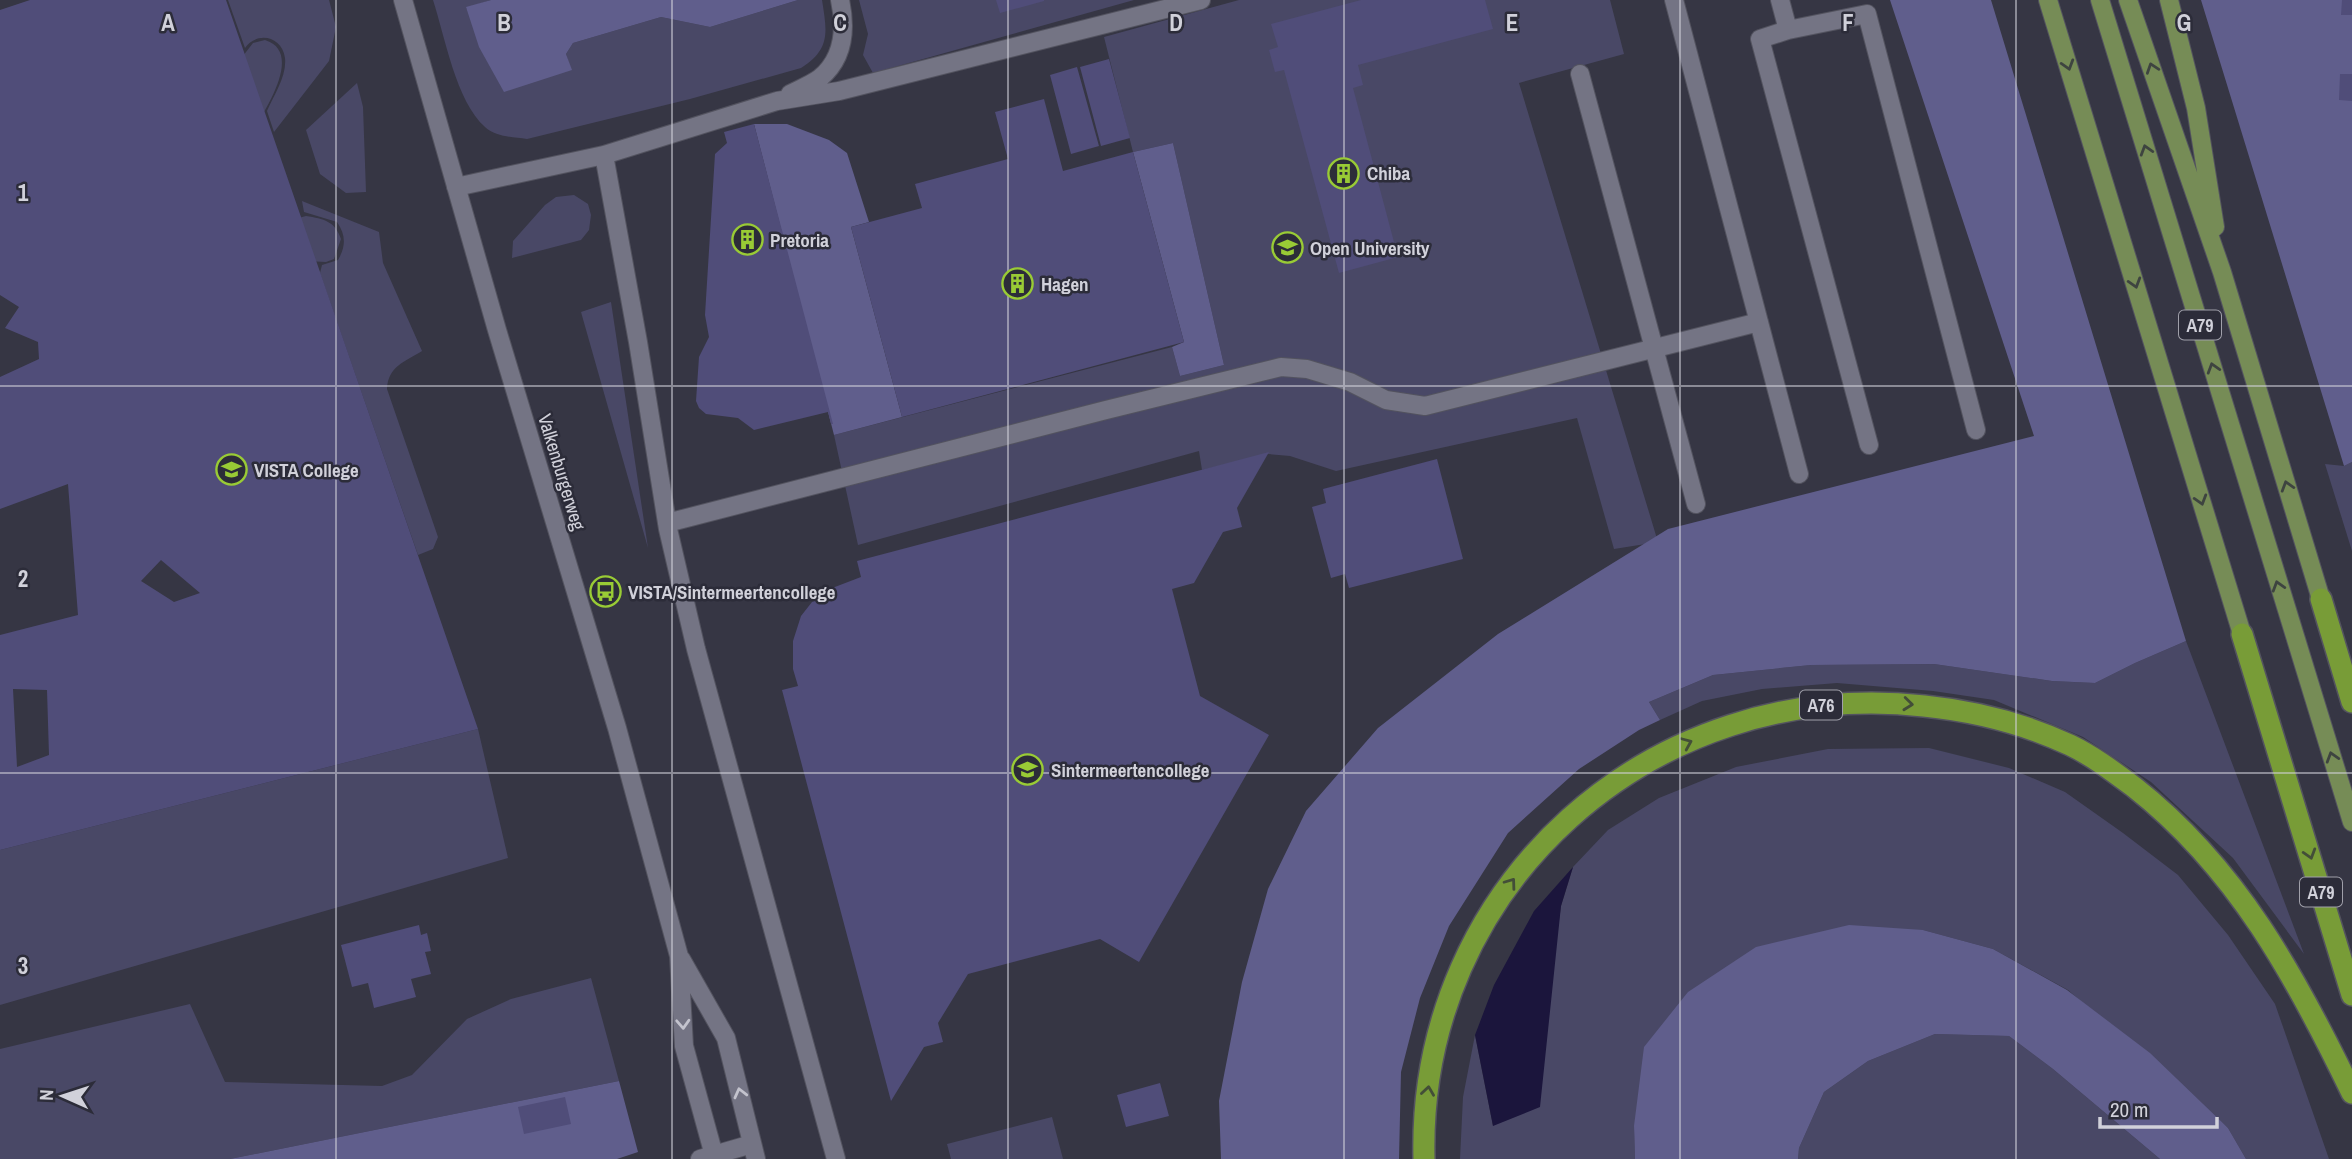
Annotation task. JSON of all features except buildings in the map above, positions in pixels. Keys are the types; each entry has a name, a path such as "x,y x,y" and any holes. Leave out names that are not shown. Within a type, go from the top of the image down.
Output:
{"highway":[{"name":"A79","path":"2321,599 2352,702"},
{"name":"A79","path":"2242,634 2352,995"},
{"name":"A76","path":"1424,1159 1426,1096 1436,1042 1454,983 1483,921 1519,872 1558,828 1590,799 1628,773 1692,740 1774,714 1815,705 1856,702 1941,708 1985,716 2071,746 2112,770 2183,830 2215,865 2276,947 2352,1093"}],"main road":[{"name":"A79","path":"2048,0 2242,634"},
{"name":"A79","path":"2101,0 2352,822"},
{"name":"A79","path":"2128,0 2222,272 2321,599"},
{"name":"A79","path":"2169,0 2196,108 2222,272"}],"street":[{"name":"Valkenburgerweg","path":"403,0 617,728 679,956 684,1046 710,1158"},
{"path":"777,102 820,77 836,58 844,36 840,0"},
{"path":"456,187 604,155 777,102 839,91 1201,0"},
{"path":"1674,0 1799,474"},
{"path":"1780,0 1788,30"},
{"path":"1869,446 1760,39 1788,30 1867,13 1976,430"},
{"path":"1580,74 1696,505"},
{"path":"604,155 667,523 696,649 836,1159"},
{"path":"667,523 1281,367 1307,369 1350,382 1386,400 1425,406 1759,322"},
{"name":"Valkenburgerweg","path":"679,956 726,1038 754,1152"},
{"path":"710,1158 754,1152"}],"shaded area":[{"path":"228,0 329,0 336,27 329,61 274,132 267,111 284,72 283,51 268,38 256,39 245,48"},
{"path":"433,0 491,0 466,8 571,70 566,54 573,43 661,17 710,27 798,0 822,0 825,39 818,54 801,68 690,99 527,139 494,133 475,116 459,85"},
{"path":"491,0 798,0 710,27 661,17 573,43 566,54 572,70 504,92 479,47 466,7"},
{"path":"859,0 1134,0 873,73 863,55 868,34"},
{"path":"1239,0 1610,0 1624,54 1519,83 1658,542 1614,549 1577,418 1336,471 1290,456 1268,454 1202,470 1199,451 858,545 834,435 1172,347 1180,376 1224,365 1173,143 1133,152 1104,37"},
{"path":"1890,0 1991,0 2186,641 2095,683 2052,681 1934,664 1811,665 1713,675 1649,702 1660,720 1639,730 1579,769 1508,833 1449,926 1420,998 1401,1072 1399,1159 1221,1159 1219,1101 1242,982 1268,889 1306,811 1378,728 1498,634 1668,529 2034,436"},
{"path":"2201,0 2352,0 2352,462 2344,466"},
{"path":"265,40 276,46 281,56 282,69 272,96 253,131 236,65 253,43"},
{"path":"357,83 363,107 366,192 346,193 320,174 306,130"},
{"path":"754,124 787,124 829,140 847,153 869,222 851,227 902,417 834,435"},
{"path":"1173,143 1224,365 1180,376 1172,347 1184,342 1133,152"},
{"path":"574,195 588,204 591,215 589,230 581,240 512,258 513,241 545,205 556,197"},
{"path":"302,201 379,232 383,263 422,351 394,370 387,389 438,537 433,549 418,555 320,273 322,265 338,260 344,245 342,231 337,222 304,212"},
{"path":"306,216 323,220 336,228 341,239 334,259 326,262 306,261 284,222"},
{"path":"611,302 648,548 581,312"},
{"path":"2352,462 2352,551 2325,464 2344,466"},
{"path":"2186,641 2304,954 2233,858 2151,782 2083,737 1994,700 1933,691 1837,683 1762,689 1702,701 1660,720 1649,702 1713,675 1811,665 1934,664 2052,681 2095,683"},
{"path":"478,729 508,858 0,1005 0,850"},
{"path":"1929,748 2009,768 2065,792 2178,875 2228,935 2275,1004 2329,1159 2246,1159 2228,1128 2068,990 1993,949 1923,930 1634,1126 1635,1159 1460,1159 1463,1097 1475,1035 1493,1126 1551,979 1561,906 1573,867 1608,830 1659,798 1736,767 1828,749"},
{"path":"1573,867 1561,906 1540,1107 1493,1126 1475,1035 1494,985 1534,911"},
{"path":"1849,925 1923,930 1993,949 2067,990 2150,1053 2228,1128 2246,1159 2160,1159 2053,1069 2009,1036 1935,1034 1868,1061 1824,1092 1799,1148 1798,1159 1635,1159 1634,1126 1644,1047 1688,992 1756,947"},
{"path":"591,978 619,1081 230,1159 0,1159 0,1049 190,1004 225,1082 382,1086 412,1075 467,1019 511,999"},
{"path":"1935,1034 2009,1036 2053,1069 2160,1159 1798,1159 1799,1148 1824,1092 1868,1061"},
{"path":"619,1081 638,1152 617,1159 230,1159"},
{"path":"1052,1117 1063,1159 951,1159 947,1144"}],"place":[{"name":"Chiba","path":"1344,173"},
{"name":"Pretoria","path":"747,240"},
{"name":"Open University","path":"1287,248"},
{"name":"Hagen","path":"1018,284"},
{"name":"VISTA College","path":"231,470"},
{"name":"VISTA/Sintermeertencollege","path":"605,592"},
{"name":"Sintermeertencollege","path":"1028,770"}]}
